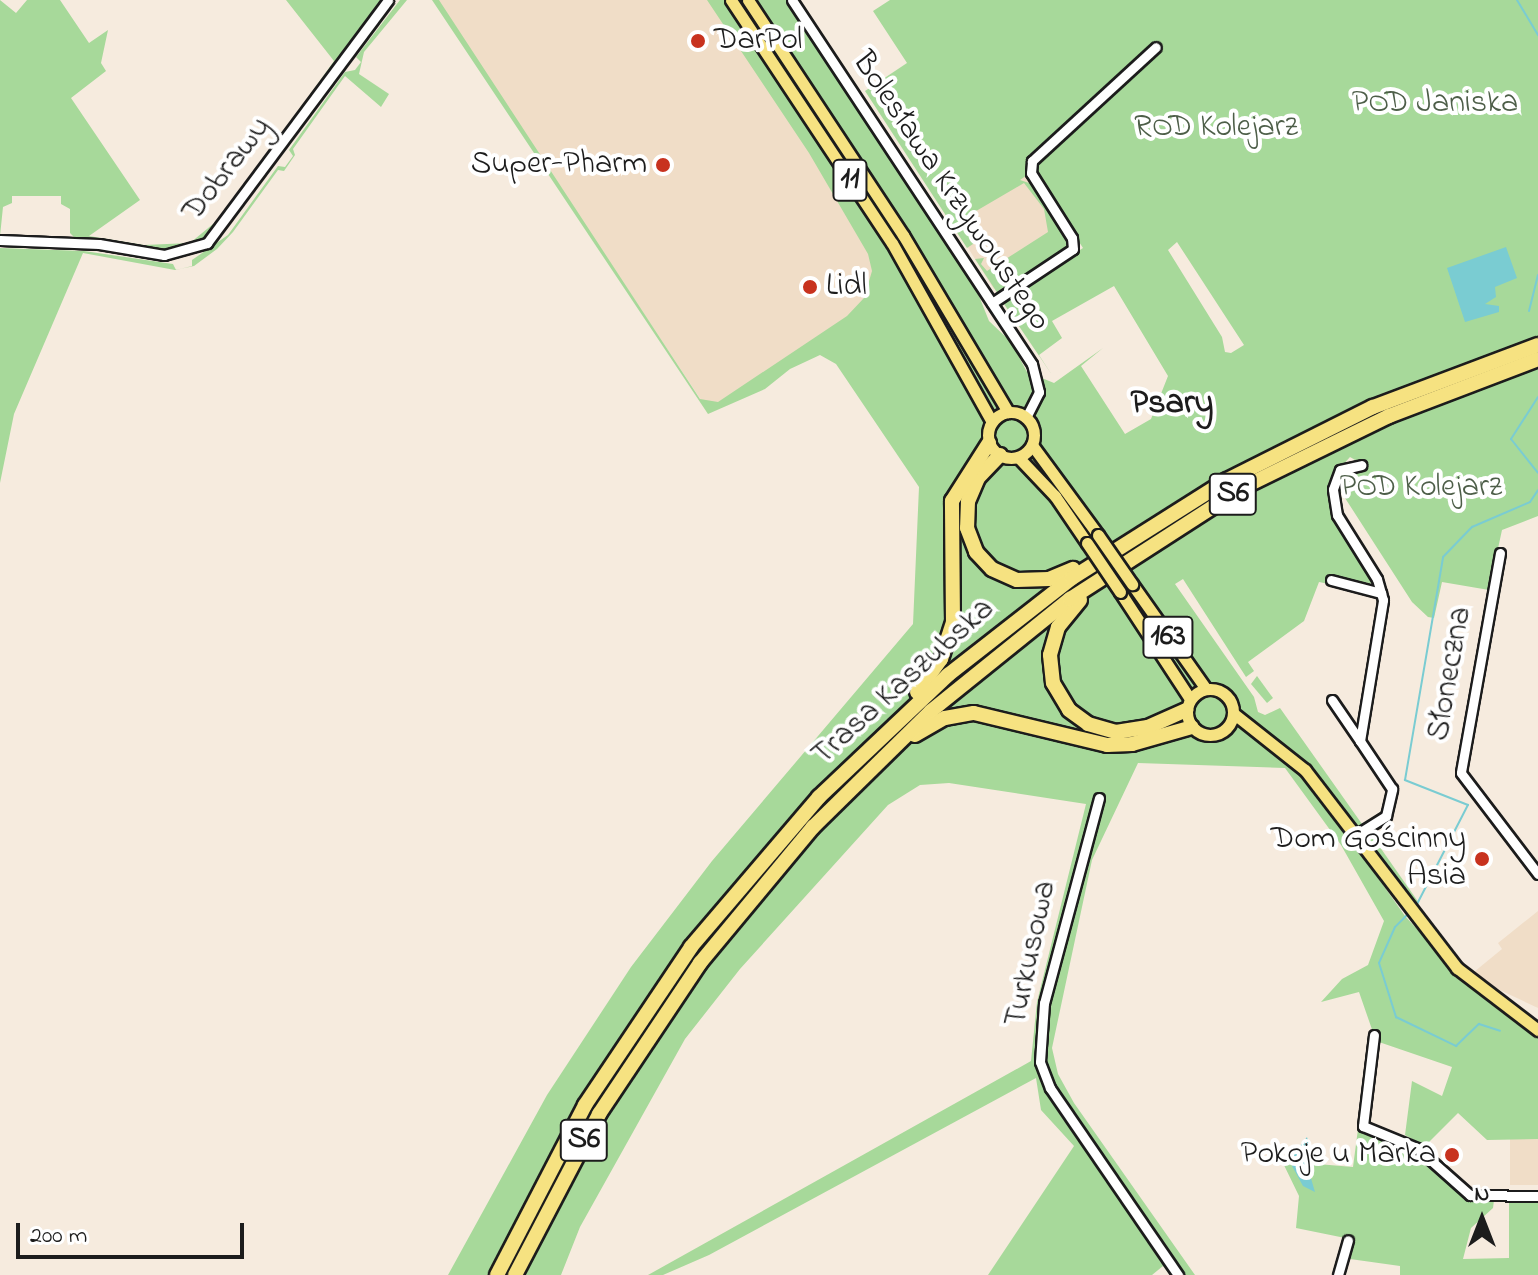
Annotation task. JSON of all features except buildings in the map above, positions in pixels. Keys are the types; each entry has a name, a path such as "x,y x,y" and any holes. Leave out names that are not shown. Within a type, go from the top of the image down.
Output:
{"highway":[{"name":"Trasa Kaszubska","path":"497,1275 585,1105 671,975 760,862 883,733 986,642 1112,551 1227,480 1336,424 1538,345"},
{"name":"Trasa Kaszubska","path":"515,1275 589,1131 676,996 773,872 873,765 987,663 1106,574 1229,496 1324,445 1418,403 1538,359"},
{"path":"883,733 937,668 948,644 955,610 951,507 961,480 989,443"},
{"path":"1000,455 978,478 966,507 969,538 987,565 1008,577 1036,581 1112,551"},
{"path":"1106,574 1055,634 1050,665 1059,697 1082,721 1116,732 1148,727 1188,705"},
{"path":"873,765 931,725 968,713 996,715 1107,745 1139,743 1192,727"}],"main road":[{"name":"11","path":"731,0 892,243 992,422"},
{"name":"11","path":"748,0 903,235 1008,412"},
{"path":"1018,457 1032,445 1034,430 1026,417 1008,412 992,422 989,443 1000,455 1018,457 1055,496 1120,592 1188,705"},
{"name":"163","path":"1032,445 1206,689 1224,694 1233,713 1305,770 1410,910 1468,979 1538,1030"},
{"name":"163","path":"1206,689 1188,705 1192,727 1210,735 1226,728 1268,738"},
{"path":"1226,728 1233,713"}],"street":[{"name":"Dobrawy","path":"0,240 99,244 164,255 207,243 388,0"},
{"name":"Bolesława Krzywoustego","path":"792,0 1038,378 1037,400 1026,417"},
{"path":"992,303 1073,249 1072,238 1031,173 1032,161 1156,47"},
{"path":"1360,741 1381,594 1337,515 1333,489 1340,470 1361,465"},
{"name":"Słoneczna","path":"1500,553 1461,773 1538,874"},
{"path":"1331,580 1374,588 1381,594"},
{"path":"1332,700 1392,789 1386,816 1354,836"},
{"name":"Turkusowa","path":"1099,798 1044,1003 1040,1062 1050,1088 1178,1275"},
{"path":"1374,1035 1363,1126 1414,1146 1465,1193 1492,1197 1538,1196"},
{"path":"1338,1275 1348,1240"}],"shaded area":[{"path":"436,0 712,0 903,284 709,412"},
{"path":"1028,174 1070,242 994,290 952,222"},
{"path":"1538,911 1538,1008 1487,984 1474,972 1502,949 1498,943"},
{"path":"1510,1139 1538,1139 1538,1185 1510,1185"}],"green space":[{"path":"0,0 16,13 27,0 60,0 89,43 108,30 101,63 106,71 71,98 140,200 89,236 144,245 190,243 223,216 205,239 164,251 76,239 70,233 70,209 61,204 61,196 12,196 12,203 3,207 0,236"},
{"path":"286,0 384,0 274,145 334,61"},
{"path":"400,0 407,0 364,52 359,74 389,94 381,107 345,76 293,149 295,155 284,171 278,170 233,232 194,266 181,269 192,266 192,260 228,235 278,166 285,167 293,156 289,150 345,72 355,70 361,62 356,57"},
{"path":"432,0 439,0 700,399 718,402 847,316 864,298 872,271 868,254 809,153 707,0 725,0 964,363 896,241 737,0 742,0 899,237 968,360 976,356 753,0 788,0 973,281 989,321 1011,342 1027,372 1054,383 1103,348 1081,366 1125,434 1151,419 1168,376 1114,286 1052,321 1062,338 1039,355 1052,375 1002,301 1083,248 1033,171 1036,163 1161,48 1157,43 1033,156 1030,173 1020,180 1035,185 1071,247 998,294 975,259 984,258 981,264 987,271 1048,232 1044,209 1024,183 971,214 976,242 967,248 865,91 907,63 873,11 890,0 1538,0 1538,516 1502,530 1489,590 1442,582 1434,618 1428,617 1412,602 1336,484 1364,465 1350,457 1331,478 1335,512 1375,584 1331,577 1329,584 1319,582 1304,621 1248,662 1254,671 1246,677 1183,579 1175,584 1254,697 1258,712 1265,715 1280,708 1362,824 1382,811 1386,788 1380,776 1388,790 1384,813 1359,828 1319,777 1311,783 1405,916 1487,1000 1538,1034 1538,1139 1487,1140 1458,1113 1425,1146 1405,1135 1412,1081 1442,1096 1452,1067 1376,1041 1359,992 1321,1002 1342,979 1368,965 1384,921 1341,845 1285,768 1138,763 1092,860 1052,1048 1058,1074 1074,1103 1195,1275 1170,1275 1163,1266 1152,1275 988,1275 1074,1146 1041,1110 1036,1078 709,1255 663,1275 648,1275 1031,1061 1037,1002 1086,804 949,783 920,785 888,805 740,969 685,1039 580,1227 561,1275 448,1275 547,1095 631,967 712,861 913,624 919,487 836,364 820,355 790,369 765,389 708,414","holes":["1177,242 1244,345 1231,353 1225,352 1222,337 1168,250"]},
{"path":"269,153 269,156 232,204"},
{"path":"0,248 84,251 173,264 176,270 83,253 14,414 0,483"},
{"path":"1257,676 1273,698 1267,703 1251,684"},
{"path":"1368,830 1419,903 1416,906 1362,837"},
{"path":"1358,1129 1407,1145 1455,1188 1494,1200 1493,1208 1471,1228 1463,1259 1509,1258 1509,1198 1538,1198 1538,1275 1400,1275 1400,1266 1350,1259 1355,1240 1296,1228 1299,1196 1282,1161 1353,1167"}],"water":[{"path":"1506,247 1517,278 1495,287 1496,297 1485,304 1499,306 1499,312 1465,322 1447,268"},
{"path":"1307,1137 1314,1164 1310,1175 1315,1192 1303,1186 1292,1166 1293,1155"}],"waterway":[{"path":"1517,0 1538,35"},
{"path":"1529,311 1538,275"},
{"path":"1538,397 1511,439 1538,473"},
{"path":"1415,908 1468,805 1405,780 1443,557 1472,527 1530,502 1538,490"},
{"path":"1410,912 1395,927 1379,963 1396,1017 1456,1046 1479,1024 1500,1031"}],"place":[{"name":"DarPol","path":"698,41"},
{"name":"Super-Pharm","path":"663,165"},
{"name":"Lidl","path":"810,287"},
{"name":"Dom Gościnny Asia","path":"1482,859"},
{"name":"Pokoje u Marka","path":"1452,1155"}],"district":[{"name":"Psary","path":"1172,405"}],"park label":[{"name":"POD Janiska","path":"1435,104"},
{"name":"ROD Kolejarz","path":"1216,128"},
{"name":"POD Kolejarz","path":"1421,488"}]}
